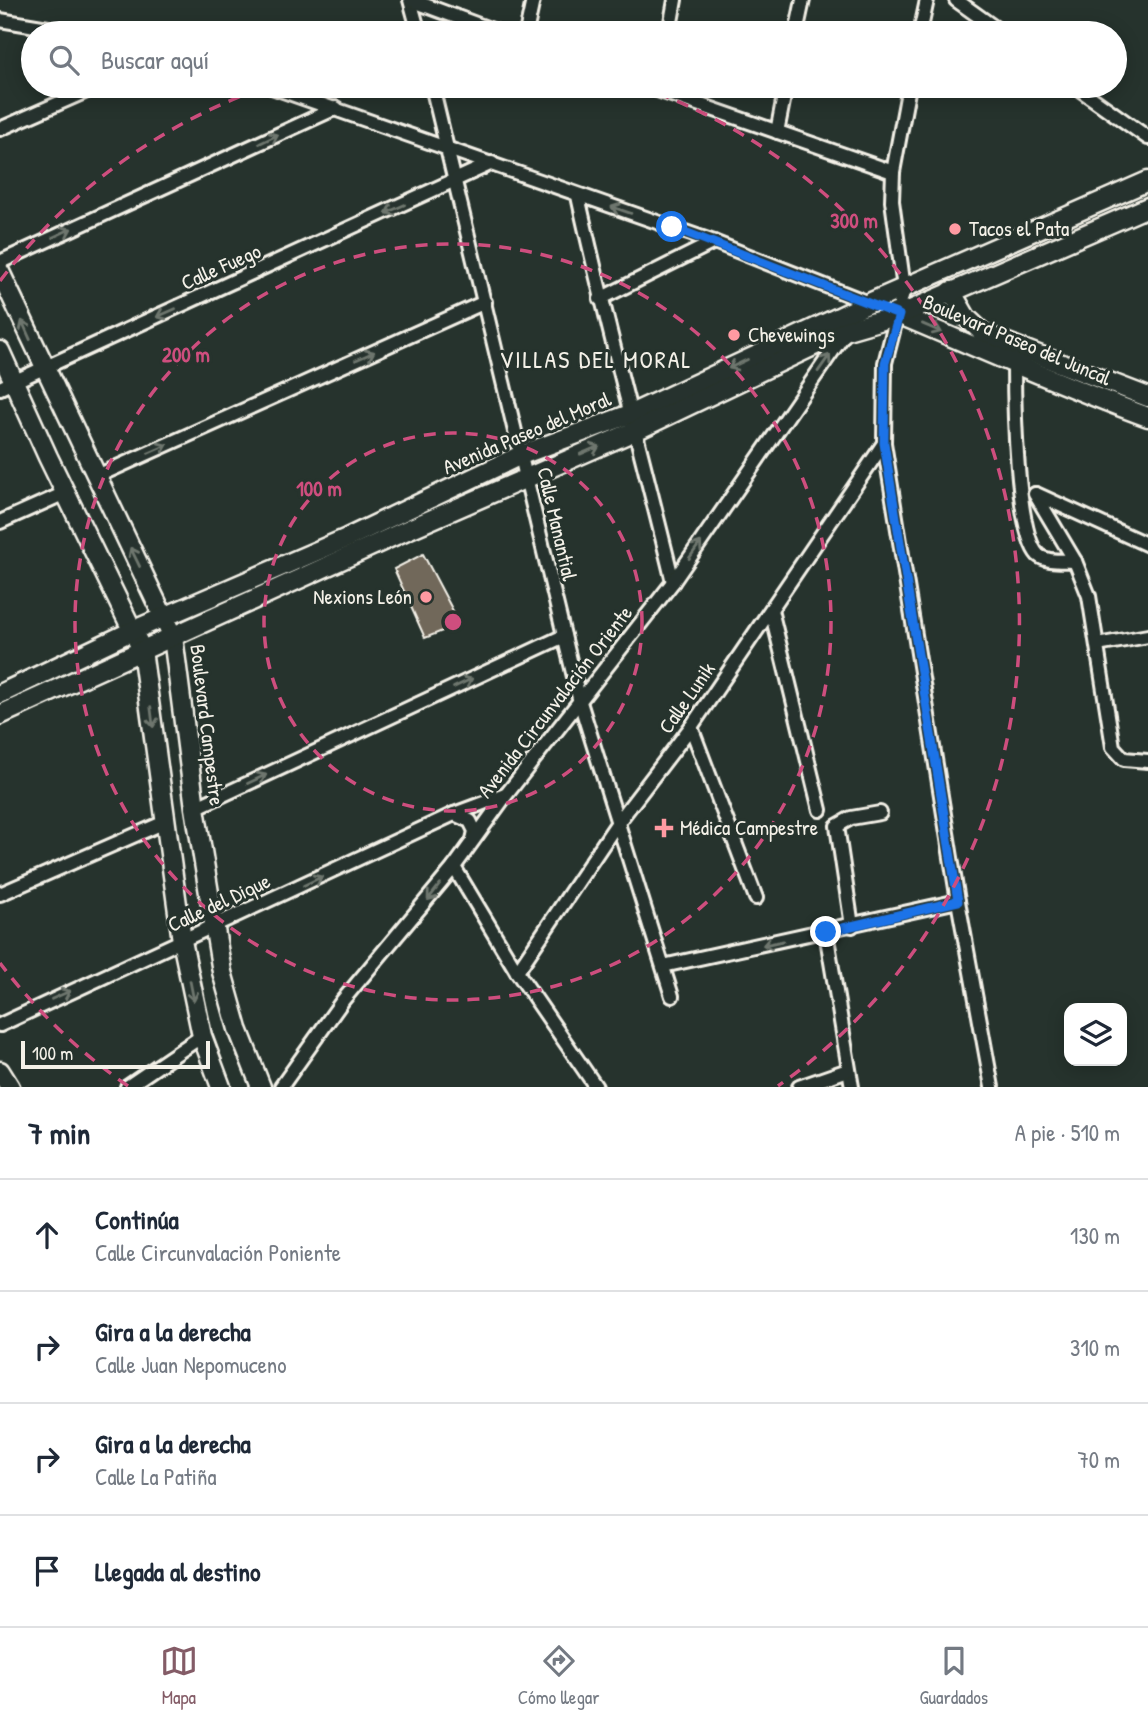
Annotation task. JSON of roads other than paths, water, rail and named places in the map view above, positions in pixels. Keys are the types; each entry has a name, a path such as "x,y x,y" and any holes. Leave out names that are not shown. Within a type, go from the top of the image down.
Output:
{"street":[{"path":"411,0 416,21"},
{"path":"411,0 468,21"},
{"path":"529,21 533,0"},
{"path":"671,21 676,0"},
{"path":"799,21 803,0"},
{"path":"922,21 926,0"},
{"path":"956,0 985,21"},
{"path":"0,20 21,24"},
{"path":"0,128 70,98"},
{"path":"305,98 714,242 869,303"},
{"name":"Calle Manantial","path":"435,98 457,180 580,702 616,825 672,996"},
{"path":"684,98 893,172"},
{"path":"777,132 784,98"},
{"path":"907,98 893,172 892,201 904,288 885,363 884,443 958,901 992,1087"},
{"path":"1092,98 1148,138"},
{"path":"0,262 335,108"},
{"name":"Calle Fuego","path":"7,385 492,163"},
{"name":"Avenida Paseo del Moral","path":"0,715 528,477 869,303 1148,181"},
{"path":"1080,236 1096,221 1148,194"},
{"path":"578,196 600,299 635,422 673,582"},
{"name":"Avenida Paseo del Moral","path":"0,694 134,630 346,538 521,456 635,422 847,330 899,315 1148,206"},
{"path":"600,299 714,242"},
{"name":"Boulevard Campestre","path":"0,272 43,368 173,637 195,808 228,1000 261,1087"},
{"name":"Boulevard Paseo del Juncal","path":"951,291 966,317 984,334 1140,394"},
{"path":"95,477 485,302"},
{"name":"Boulevard Paseo del Juncal","path":"869,303 930,326 1014,366 1148,417"},
{"name":"Avenida Circunvalación Oriente","path":"281,1087 358,980 454,867 506,795 673,582 847,330"},
{"path":"0,351 7,385 65,493 142,650 182,941 202,1036 222,1087"},
{"path":"1014,366 1019,487 1036,552 1046,559 1075,561"},
{"path":"1125,409 1140,394"},
{"name":"Calle Lunik","path":"517,972 616,825 691,727 884,443"},
{"path":"1019,487 1148,545"},
{"path":"0,522 65,493"},
{"path":"1035,494 1075,561 1089,596 1113,747 1124,760 1148,761"},
{"path":"771,610 820,810"},
{"path":"195,808 564,636"},
{"path":"1097,645 1148,636"},
{"path":"691,727 757,898"},
{"name":"Calle del Dique","path":"0,1025 26,1010 214,928 454,814 506,795"},
{"path":"852,926 837,826 850,818 880,813"},
{"path":"454,814 470,821 475,831 473,841"},
{"path":"0,894 165,822"},
{"path":"454,867 517,972 596,1087"},
{"path":"663,966 958,901"},
{"path":"826,932 852,1087"},
{"path":"127,1087 202,1036"},
{"path":"799,1087 848,1070"},
{"path":"0,1071 10,1087"}],"place":[{"name":"Tacos el Pata","path":"955,229"},
{"name":"Chevewings","path":"734,335"},
{"name":"Nexions León","path":"426,597"},
{"name":"Médica Campestre","path":"664,828"}],"district":[{"name":"VILLAS DEL MORAL","path":"596,360"}]}
